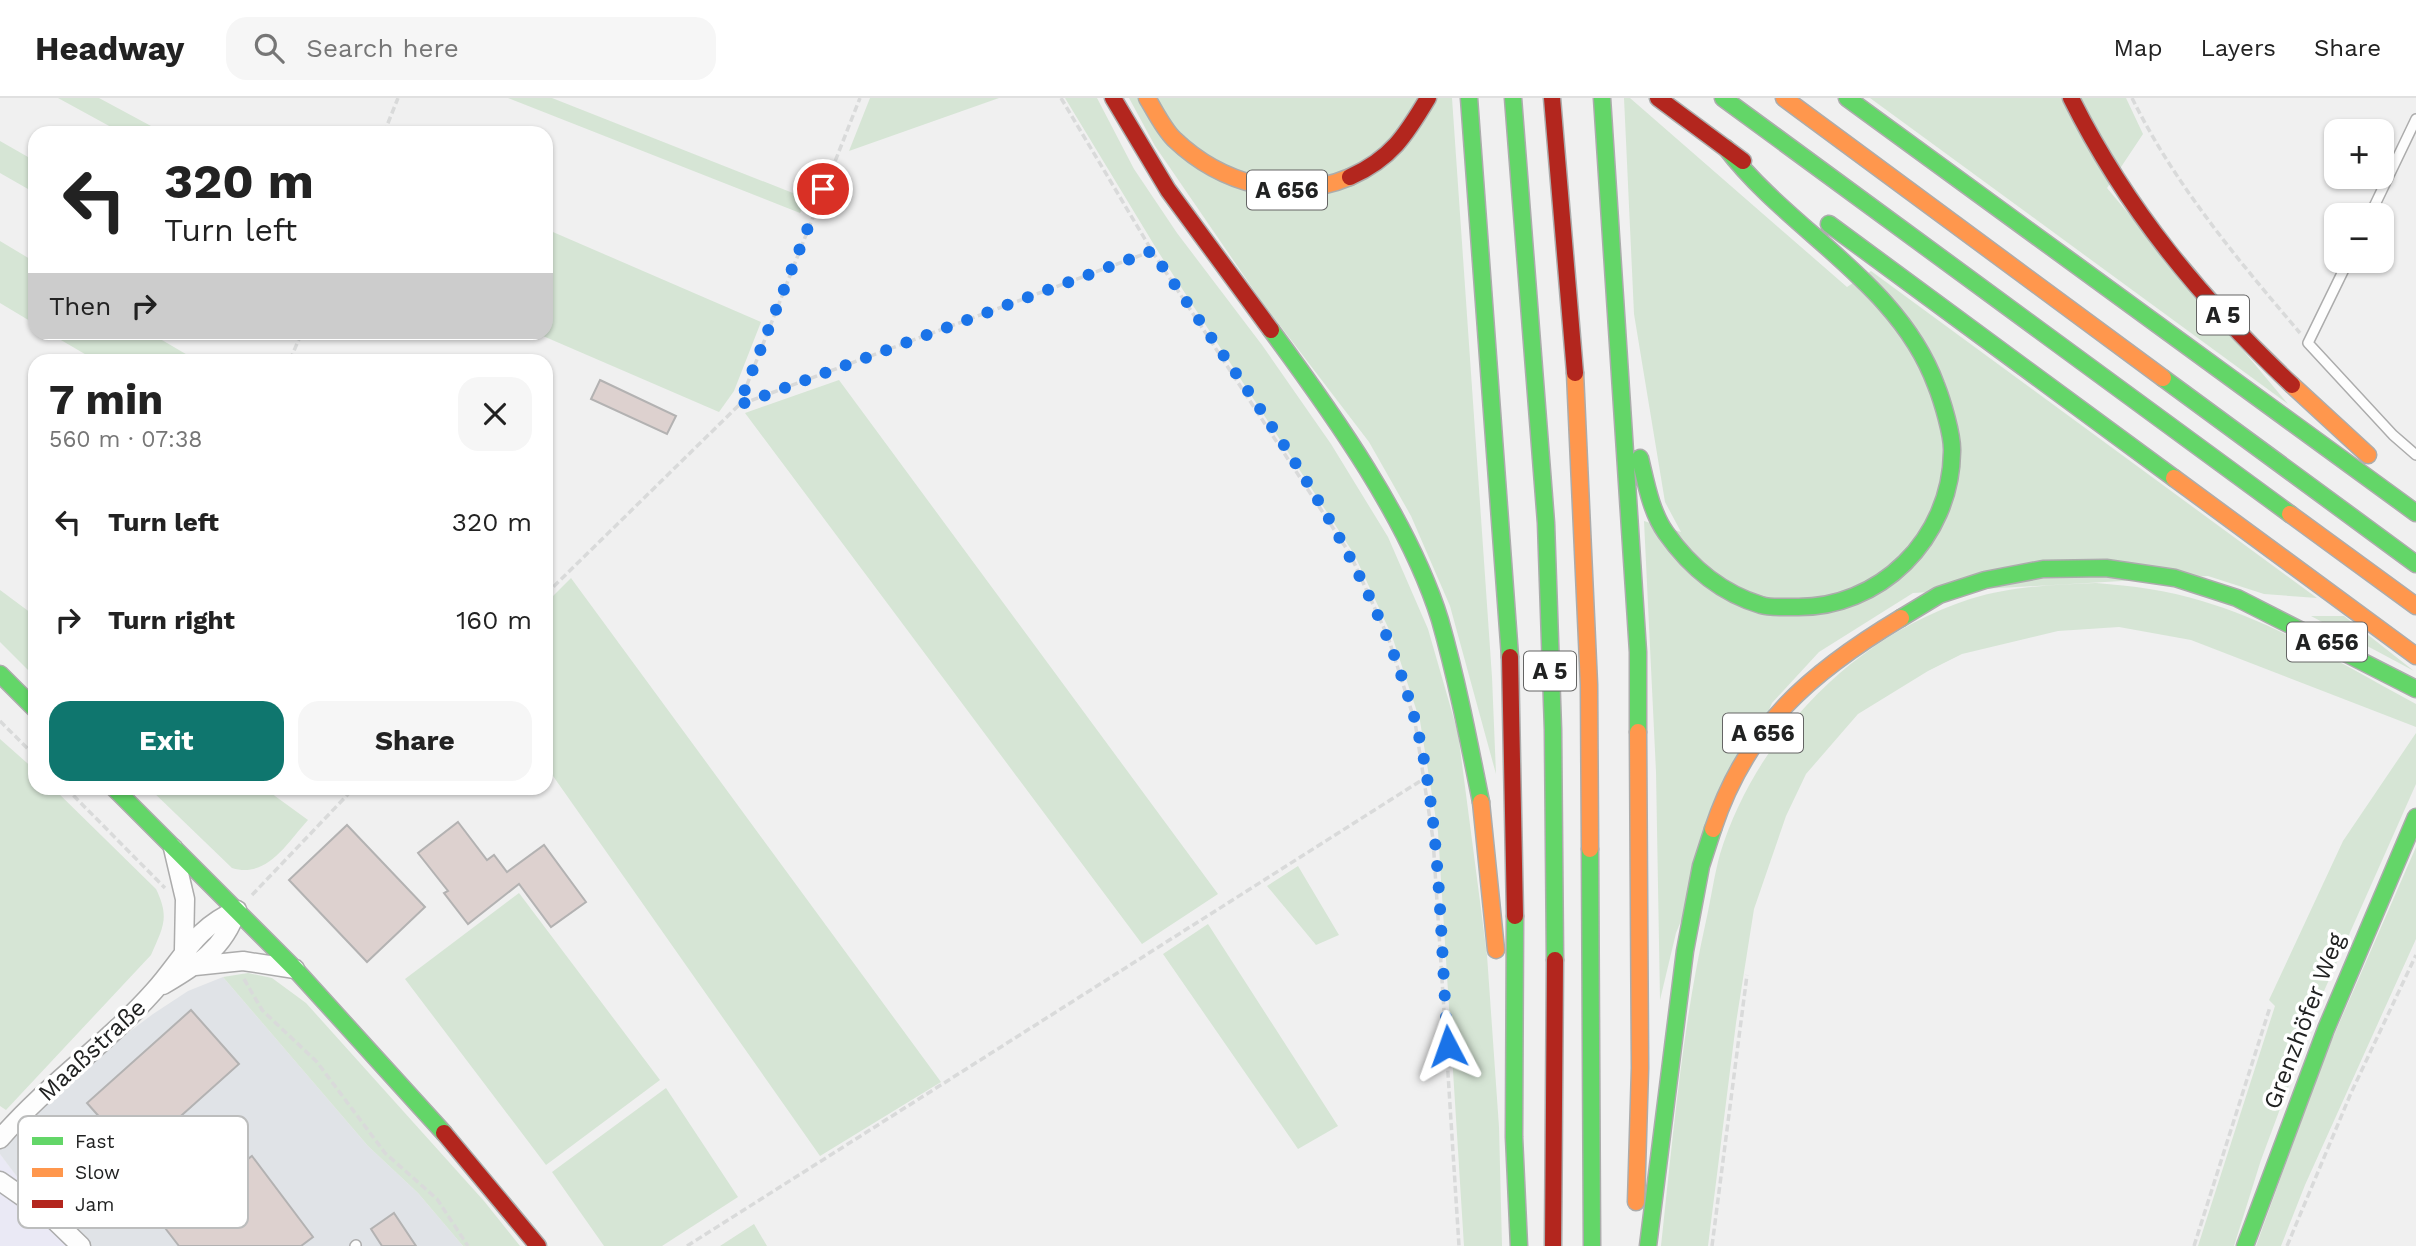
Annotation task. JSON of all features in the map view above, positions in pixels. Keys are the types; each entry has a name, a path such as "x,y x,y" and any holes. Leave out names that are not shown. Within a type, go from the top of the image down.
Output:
{"main road":[{"name":"A 5","path":"1113,98 1168,190 1324,402 1365,466 1402,531 1439,618 1466,726 1482,807 1514,1137"},
{"name":"A 656","path":"1147,98 1165,129 1196,161 1236,182 1280,190 1325,186 1367,169 1401,140 1428,98"},
{"name":"A 5","path":"1469,98 1510,647 1515,850 1514,1137 1519,1246"},
{"name":"A 5","path":"1513,98 1541,422 1550,676 1556,962 1553,1246"},
{"name":"A 5","path":"1552,98 1578,415 1589,685 1592,1246"},
{"path":"1602,98 1638,652 1640,1068 1635,1246"},
{"path":"1619,345 1641,461 1655,511 1677,551 1710,582 1741,598 1773,608 1796,610 1842,604 1883,585 1901,572 1931,537 1949,495 1953,451 1951,427 1944,406 1919,352 1880,298 1822,242 1746,177 1726,148 1658,98"},
{"path":"1723,98 2416,606"},
{"path":"1784,98 2416,564"},
{"path":"1847,98 2416,513"},
{"name":"A 5","path":"2071,98 2110,171 2158,241 2209,300 2311,403 2416,499"},
{"name":"A 656","path":"1726,148 2416,656"},
{"name":"A 656","path":"1648,1246 1685,951 1701,866 1720,808 1775,716 1813,676 1851,648 1939,594 1985,580 2043,569 2106,568 2175,578 2237,598 2416,689"},
{"path":"0,674 28,702"},
{"path":"121,795 295,969 405,1088 538,1246"},
{"name":"Grenzhöfer Weg","path":"2245,1246 2309,1065 2363,931 2416,817"}],"street":[{"path":"172,845 185,900 184,950"},
{"name":"Maaßstraße","path":"24,1116 155,990 184,950 216,919 237,911"},
{"name":"Maaßstraße","path":"155,990 195,966 230,933 237,911"},
{"name":"Maaßstraße","path":"195,966 243,961 295,969"},
{"name":"Maaßstraße","path":"0,1139 18,1122"},
{"path":"0,1181 18,1194"},
{"path":"62,1228 81,1246"}],"lane":[{"path":"2376,203 2416,119"},
{"path":"2342,273 2308,343 2393,435 2416,455"}],"path":[{"path":"387,126 398,98"},
{"path":"739,405 860,98"},
{"path":"1061,98 1152,251 1350,554 1388,637 1415,722 1425,778 1446,1017 1459,1246"},
{"path":"2132,98 2147,128 2198,208 2308,343"},
{"path":"553,587 739,405 1152,251"},
{"path":"0,720 28,749"},
{"path":"687,1246 1425,778"},
{"path":"73,795 176,900 185,900"},
{"path":"237,911 347,795"},
{"path":"2287,1246 2351,1093 2416,955"},
{"path":"243,961 244,984 262,1010 317,1062 385,1153 437,1199 468,1246"},
{"path":"1712,1246 1746,975"},
{"path":"2194,1246 2270,1007"}],"shaded area":[{"path":"223,977 368,1146 418,1193 463,1246 69,1246 56,1228 248,1228 248,1116 18,1116 18,1178 0,1154 0,1129 153,1014 188,991"},
{"path":"0,1154 18,1178 18,1228 56,1228 69,1246 0,1246"}],"green space":[{"path":"58,98 99,98 151,126 109,126"},
{"path":"508,98 552,98 808,199 800,213"},
{"path":"870,98 999,98 849,151"},
{"path":"1065,98 1097,98 1134,169 1177,233 1262,345 1331,444 1388,537 1428,629 1458,733 1487,955 1499,1127 1502,1246 1464,1246 1438,832 1420,721 1392,636 1354,554 1159,253"},
{"path":"1129,98 1452,98 1492,677 1496,774 1450,606 1411,516 1369,442 1262,302 1155,146"},
{"path":"1624,98 1630,98 1847,287 1871,271 2317,598 2264,594 2208,576 1913,593 1819,652 1772,703 1676,933 1660,1000 1656,772 1644,521 1681,532 1665,502 1634,314"},
{"path":"1870,98 2126,98 2143,134 2107,188 2288,404"},
{"path":"0,141 28,157 28,189 0,173"},
{"path":"553,232 761,322 734,391 719,412 552,340"},
{"path":"0,241 28,258 28,320 0,303"},
{"path":"61,340 162,340 186,354 85,354"},
{"path":"839,380 1218,894 1142,944 745,413"},
{"path":"571,578 941,1082 820,1156 553,776 553,596"},
{"path":"2096,583 2176,594 2257,621 2416,704 2416,727 2191,640 2119,627 2058,631 1962,654 1928,671 1858,714 1806,774 1786,816 1754,909 1736,1023 1708,1246 1661,1246 1684,1042 1714,879 1736,811 1758,770 1784,732 1815,697 1849,666 1887,638 1927,616 1970,599 2001,591"},
{"path":"0,590 28,611 28,670 0,642"},
{"path":"2311,616 2344,616 2414,671"},
{"path":"2416,733 2416,784 2324,991 2261,1160 2234,1246 2198,1246 2275,1006 2269,1000 2343,841"},
{"path":"0,739 28,764 28,795 60,795 156,889 164,915 162,929 151,955 6,1110 0,1106"},
{"path":"156,795 274,795 308,820 266,864 244,870 232,868"},
{"path":"2416,847 2416,939 2305,1185 2281,1246 2256,1246 2324,1058"},
{"path":"1298,866 1339,935 1316,945 1267,886"},
{"path":"519,893 660,1080 546,1165 405,979"},
{"path":"1208,924 1338,1126 1298,1149 1163,954"},
{"path":"248,973 272,978 306,1003 484,1201 520,1246 463,1246 418,1193 368,1146 223,977"},
{"path":"666,1088 738,1197 662,1246 604,1246 552,1172"},
{"path":"754,1224 767,1246 720,1246"}],"building":[{"path":"600,380 676,416 667,434 591,399"},
{"path":"458,822 487,860 494,855 507,872 544,845 586,902 551,927 519,884 468,924 444,893 448,891 418,853"},
{"path":"347,825 425,907 367,962 289,880"},
{"path":"191,1010 239,1064 181,1116 99,1116 87,1103"},
{"path":"252,1156 313,1237 301,1246 179,1246 165,1228 248,1228 248,1159"},
{"path":"394,1213 416,1246 382,1246 371,1229"}],"traffic: fast":[{"path":"1469,98 1510,657"},
{"path":"1513,98 1546,523 1553,730 1555,960"},
{"path":"1602,98 1638,652 1638,732"},
{"path":"1723,98 2290,514"},
{"path":"1847,98 2416,513"},
{"path":"1640,458 1656,516 1685,557 1720,586 1746,600 1772,607 1825,605 1854,596 1881,582 1905,563 1924,540 1939,513 1948,483 1952,452 1949,428 1936,385 1919,349 1896,316 1870,287 1751,178 1726,148"},
{"path":"1829,224 2174,478"},
{"path":"1271,330 1344,432 1367,469 1409,544 1426,582 1452,665 1481,802"},
{"path":"2163,378 2416,564"},
{"path":"1901,618 1939,595 1985,580 2043,569 2106,568 2175,578 2237,598 2416,689"},
{"path":"0,674 28,702"},
{"path":"121,795 295,969 444,1133"},
{"path":"2245,1246 2326,1029 2416,817"},
{"path":"1648,1246 1685,951 1701,866 1713,829"},
{"path":"1590,849 1592,1246"},
{"path":"1515,916 1514,1137 1519,1246"}],"traffic: slow":[{"path":"1147,98 1174,139 1193,155 1234,178 1257,185 1303,188 1327,185 1350,177"},
{"path":"1784,98 2163,378"},
{"path":"1575,373 1589,685 1590,849"},
{"path":"2292,385 2368,455"},
{"path":"2174,478 2416,656"},
{"path":"2290,514 2416,606"},
{"path":"1713,829 1744,760 1786,705 1838,659 1901,618"},
{"path":"1636,1202 1640,1068 1638,732"},
{"path":"1481,802 1496,950"}],"traffic: jam":[{"path":"1113,98 1168,190 1271,330"},
{"path":"1350,177 1376,162 1396,145 1428,98"},
{"path":"1552,98 1575,373"},
{"path":"1658,98 1743,161"},
{"path":"2071,98 2116,178 2168,251 2227,320 2292,385"},
{"path":"1510,657 1515,916"},
{"path":"1553,1246 1555,960"},
{"path":"444,1133 538,1246"}],"route":[{"path":"823,189 739,405 1152,251 1292,461 1350,554 1388,637 1415,722 1425,778 1433,839 1448,1046"}]}
